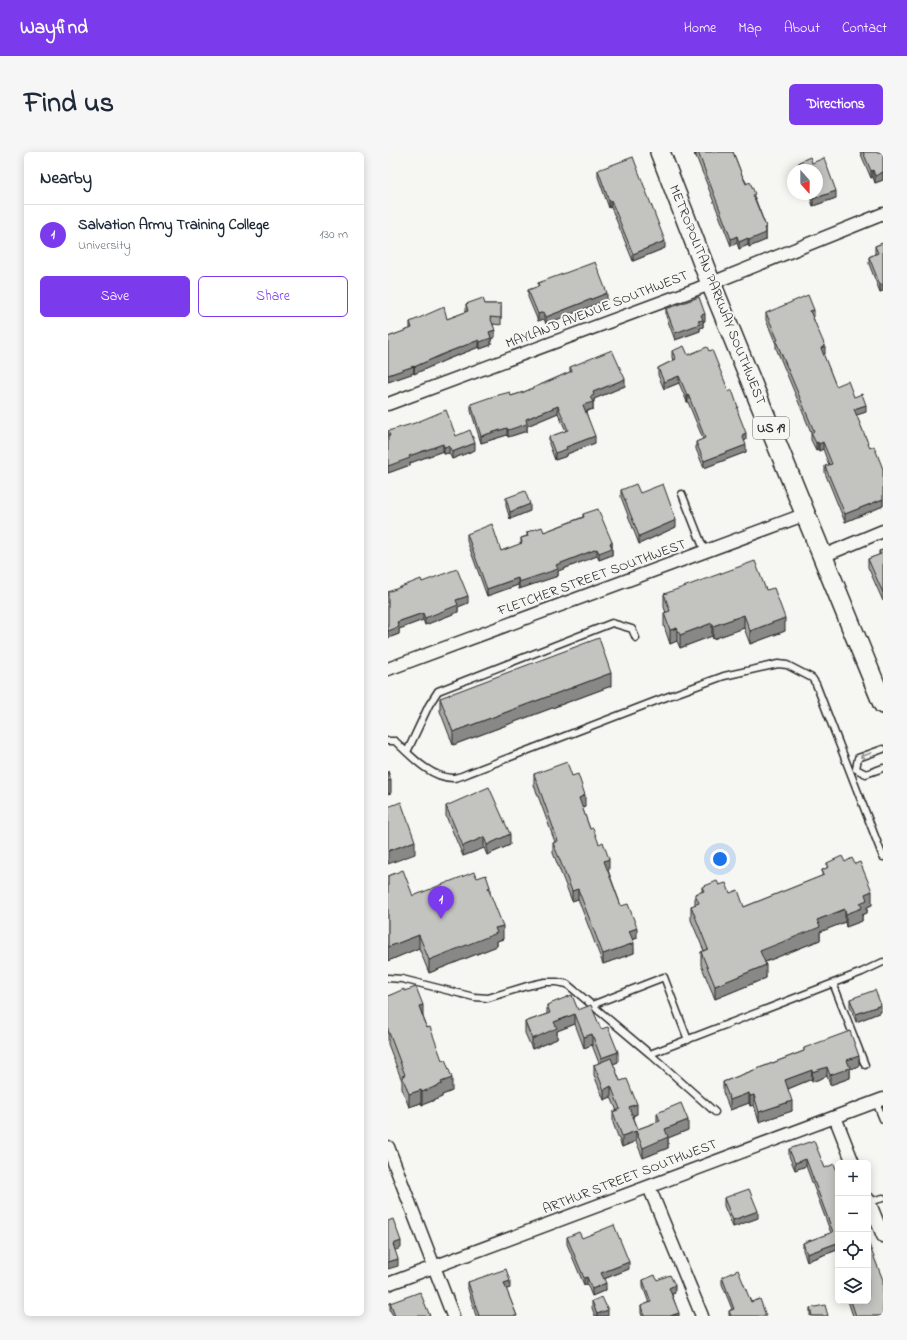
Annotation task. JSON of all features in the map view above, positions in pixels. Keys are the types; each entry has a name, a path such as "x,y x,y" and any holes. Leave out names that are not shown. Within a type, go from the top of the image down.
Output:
{"main road":[{"name":"METROPOLITAN PARKWAY SOUTHWEST","path":"660,152 883,704"}],"street":[{"name":"MAYLAND AVENUE SOUTHWEST","path":"388,404 712,283 883,214"},
{"name":"FLETCHER STREET SOUTHWEST","path":"388,669 806,514"},
{"path":"823,556 883,532"},
{"name":"ARTHUR STREET SOUTHWEST","path":"388,1284 880,1100"},
{"path":"835,1117 852,1160"},
{"path":"388,1147 453,1316"},
{"path":"649,1187 702,1316"},
{"path":"871,1206 883,1236"}],"lane":[{"path":"682,494 705,552"},
{"path":"407,752 429,705 438,691 612,624 632,629 636,638"},
{"path":"388,741 395,741 423,767 444,776 455,778 724,676 778,664 787,665 812,678 816,684 853,770 883,857"},
{"path":"853,770 858,758 883,748"},
{"path":"853,770 866,774 883,768"},
{"path":"650,1054 862,972 883,962"},
{"path":"592,1005 664,977 688,1040"},
{"path":"388,978 402,979 474,997 488,998 545,982 567,984 650,1054 715,1112"},
{"path":"833,983 865,1065"},
{"path":"880,1100 883,1119"},
{"path":"871,1201 883,1198"}],"building":[{"path":"698,152 733,152 746,184 750,182 755,194 753,195 766,227 764,228 766,233 749,240 748,238 739,242 737,236 731,239"},
{"path":"863,152 883,152 883,172 875,176 873,170 871,171"},
{"path":"633,157 665,241 633,254 611,200 609,201 598,170"},
{"path":"810,157 812,163 824,158 836,191 823,196 823,164 800,164 799,162"},
{"path":"883,243 883,284 880,285 869,257 878,253 875,246"},
{"path":"595,262 607,293 546,317 544,312 538,314 528,290 539,286 538,283"},
{"path":"808,295 814,310 810,311 825,346 821,348 836,386 848,381 854,397 862,394 866,405 854,409 870,448 874,446 883,469 883,499 845,514 825,466 832,464 823,442 819,444 818,442 816,443 811,433 814,431 776,341 778,340 766,313"},
{"path":"699,297 705,314 701,315 703,320 698,321 700,324 675,333 666,309"},
{"path":"483,298 485,304 501,304 501,318 490,317 495,330 489,332 491,338 480,342 479,340 414,367 388,375 388,337 412,328 410,322 444,307 447,319 468,311 466,304"},
{"path":"684,346 688,355 707,347 709,351 712,350 729,392 732,390 746,433 742,435 746,445 704,461 696,442 705,438 688,394 687,395 679,376 664,382 658,368 676,359 672,351"},
{"path":"612,350 625,379 593,392 594,395 590,397 593,402 583,405 595,436 566,447 567,449 555,453 549,437 568,430 558,406 526,419 527,424 481,436 471,404 510,392 511,396 524,392 572,371 570,367"},
{"path":"446,410 456,436 470,430 475,443 452,452 449,446 444,447 443,444 409,456 410,458 388,466 388,436 390,436 388,431 415,423"},
{"path":"636,484 640,493 663,484 676,520 639,536 621,490"},
{"path":"525,491 530,504 510,512 506,498"},
{"path":"598,509 612,542 610,543 612,548 599,553 597,549 556,565 558,569 519,582 518,578 487,589 467,534 492,524 501,551 522,543 521,538 528,536 527,532 542,527 544,532 584,517 583,514"},
{"path":"883,550 883,593 868,559 881,554 879,551"},
{"path":"755,561 766,590 774,588 785,618 750,631 744,615 713,626 712,623 680,635 677,628 670,630 664,613 670,611 664,594"},
{"path":"457,569 468,596 456,600 458,605 425,618 423,613 397,622 399,627 388,631 388,592 421,579 422,582"},
{"path":"599,638 611,673 453,732 440,698"},
{"path":"567,762 572,776 578,774 585,795 579,798 590,829 593,828 599,844 603,842 609,859 604,861 621,906 628,904 637,928 629,931 634,943 603,954 578,889 572,891 553,843 558,841 534,774"},
{"path":"388,771 391,780 388,781"},
{"path":"489,787 510,834 487,845 484,837 463,846 446,806"},
{"path":"401,802 415,841 388,851 388,807"},
{"path":"842,856 845,862 852,858 855,864 860,862 872,891 865,894 867,900 860,903 862,908 846,914 845,909 817,920 820,927 760,951 766,965 715,986 701,952 708,949 691,906 699,903 695,894 704,891 702,887 717,881 719,885 726,883 730,893 738,890 744,907 824,875 822,870 829,867 827,863"},
{"path":"403,870 413,896 474,872 477,878 486,875 490,887 488,888 503,926 495,928 497,933 429,960 419,935 388,947 388,876"},
{"path":"416,987 423,1005 419,1006 427,1028 430,1027 442,1060 445,1059 452,1078 441,1082 442,1084 422,1092 421,1090 409,1094 402,1076 405,1075 388,1030 388,996 404,989 404,991"},
{"path":"875,990 881,1005 856,1014 850,999"},
{"path":"572,995 578,1010 591,1005 601,1029 608,1027 618,1052 601,1058 592,1034 584,1037 575,1014 554,1022 557,1028 532,1039 525,1022 550,1013 547,1005"},
{"path":"850,1031 859,1056 847,1060 850,1068 830,1075 827,1067 812,1072 812,1070 785,1080 792,1101 759,1112 754,1095 750,1096 749,1093 730,1100 723,1082 804,1051 804,1048"},
{"path":"611,1058 620,1081 627,1079 637,1104 629,1107 638,1129 660,1121 657,1113 681,1103 688,1120 665,1129 668,1137 643,1148 636,1131 622,1136 613,1112 620,1109 611,1086 604,1090 594,1065"},
{"path":"814,1141 825,1168 834,1164 835,1166 835,1244 807,1254 803,1243 833,1232 806,1159 795,1163 789,1149 809,1142"},
{"path":"749,1189 758,1211 733,1220 724,1198"},
{"path":"393,1219 401,1241 393,1244 398,1259 388,1262 388,1221"},
{"path":"614,1225 629,1262 601,1273 606,1283 592,1289 587,1277 584,1278 567,1237 579,1232 582,1238"},
{"path":"871,1250 883,1280 883,1316 856,1316 852,1304 871,1304"},
{"path":"506,1269 510,1281 504,1283 517,1316 479,1316 468,1282"},
{"path":"738,1270 751,1302 760,1299 766,1316 731,1316 729,1311 734,1309 722,1277"},
{"path":"655,1275 657,1280 670,1275 675,1285 669,1288 679,1313 670,1316 644,1316 641,1306 651,1302 643,1280"},
{"path":"420,1292 430,1316 395,1316 390,1303"},
{"path":"602,1297 608,1310 597,1314 592,1301"},
{"path":"825,1305 828,1316 812,1316 810,1308"}],"place":[{"name":"Salvation Army Training College","path":"441,919"}]}
